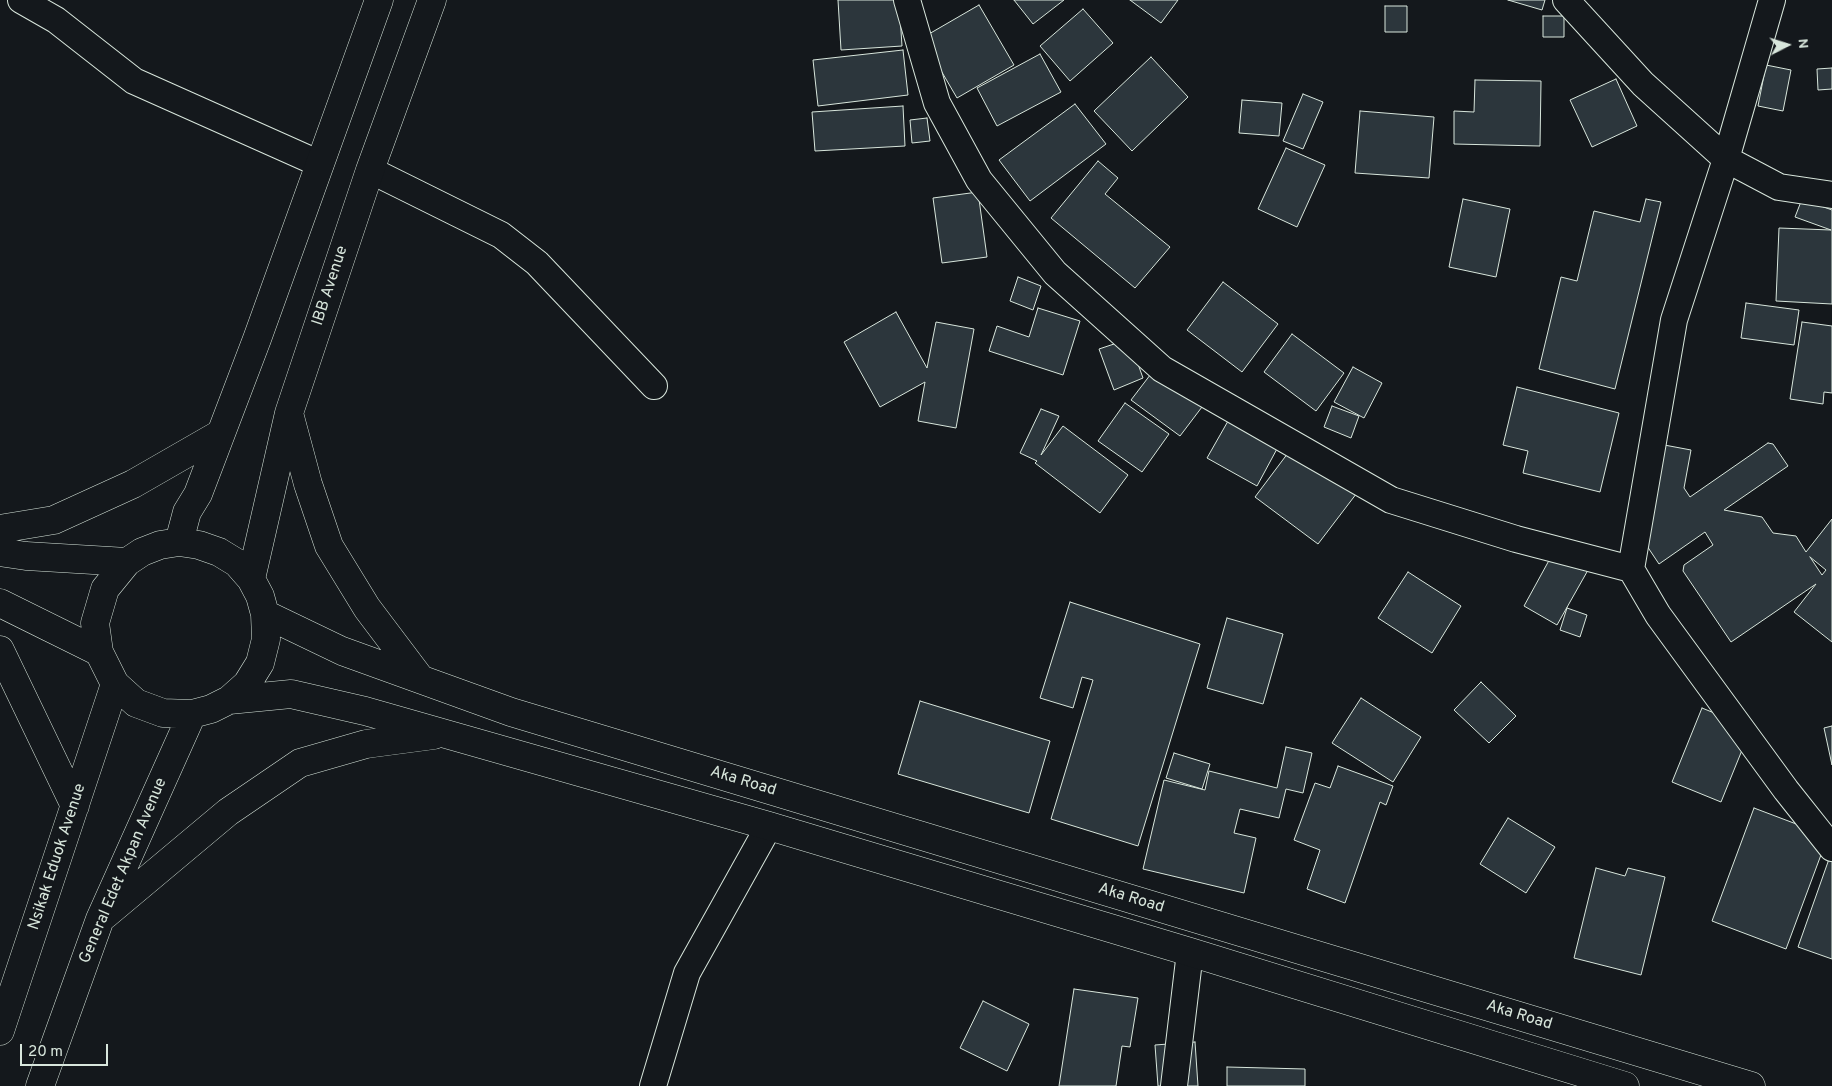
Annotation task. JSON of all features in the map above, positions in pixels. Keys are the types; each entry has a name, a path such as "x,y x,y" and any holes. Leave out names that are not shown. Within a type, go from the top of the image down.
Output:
{"main road":[{"path":"179,542 187,512 198,494 257,339 379,0"},
{"name":"IBB Avenue","path":"251,579 289,413 370,170 432,0"},
{"path":"289,413 308,484 329,546 367,608 419,677"},
{"path":"0,529 54,520 133,484 220,434"},
{"path":"179,542 199,545 219,552 237,563 251,579 260,596 265,614 266,639 260,662 247,684 229,700 211,709 192,714 163,713 136,703 115,684 99,652 95,623 105,589 126,562 142,552 160,545 179,542"},
{"path":"0,552 26,556 126,562"},
{"path":"0,603 99,652"},
{"name":"Aka Road","path":"265,614 342,651 419,677 511,712 1751,1086"},
{"path":"0,650 76,806"},
{"name":"Nsikak Eduok Avenue","path":"0,1031 115,684"},
{"name":"Aka Road","path":"229,700 291,694 365,711 769,826 1190,952 1625,1086"},
{"name":"General Edet Akpan Avenue","path":"40,1086 100,919 192,714"},
{"path":"100,919 228,812 300,763 366,744 443,733"}],"street":[{"path":"21,0 56,20 134,81 320,164"},
{"path":"907,0 937,103 979,180 1055,273 1162,369 1391,500 1516,539 1631,569"},
{"path":"1566,0 1642,84 1726,159 1779,187 1832,196"},
{"path":"1772,0 1726,159 1674,320 1631,569 1658,615 1786,790 1832,848"},
{"path":"370,170 508,240 538,263 654,386"},
{"path":"652,1086 686,972 769,826"},
{"path":"1174,1086 1190,952"}],"building":[{"path":"838,0 899,0 902,46 841,50"},
{"path":"1014,0 1064,0 1033,24"},
{"path":"1130,0 1178,0 1161,23"},
{"path":"1508,0 1545,0 1542,10"},
{"path":"979,5 1014,65 957,98 922,38"},
{"path":"1385,6 1407,6 1407,32 1385,32"},
{"path":"1083,9 1113,43 1070,81 1040,46"},
{"path":"1543,16 1564,16 1564,37 1543,37"},
{"path":"903,50 908,95 818,106 813,60"},
{"path":"1040,54 1061,92 997,126 977,88"},
{"path":"1151,57 1188,97 1132,151 1094,111"},
{"path":"1766,65 1791,70 1783,111 1758,106"},
{"path":"1832,68 1832,89 1818,90 1817,69"},
{"path":"1616,79 1637,126 1592,147 1570,100"},
{"path":"1475,80 1541,81 1540,146 1454,144 1454,111 1474,112"},
{"path":"1303,94 1323,102 1303,149 1283,141"},
{"path":"1242,100 1282,103 1279,136 1239,133"},
{"path":"1075,104 1106,144 1030,201 999,160"},
{"path":"903,106 905,146 815,151 812,112"},
{"path":"1360,111 1434,117 1429,178 1355,173"},
{"path":"927,118 930,141 912,143 910,120"},
{"path":"1286,148 1325,165 1297,227 1258,209"},
{"path":"1098,161 1118,178 1105,194 1170,247 1135,288 1051,218"},
{"path":"978,192 987,257 942,263 933,198"},
{"path":"1463,199 1510,209 1496,277 1449,267"},
{"path":"1646,199 1661,202 1615,389 1539,369 1561,277 1577,281 1594,211 1640,222"},
{"path":"1802,199 1832,210 1832,304 1776,301 1779,228 1831,230 1795,217"},
{"path":"1018,277 1041,286 1033,310 1010,301"},
{"path":"1223,282 1278,324 1242,372 1187,330"},
{"path":"1746,303 1799,310 1794,345 1741,338"},
{"path":"1038,308 1080,321 1063,375 989,351 997,326 1029,337"},
{"path":"896,312 927,368 936,322 974,329 956,428 918,421 925,382 880,407 844,342"},
{"path":"1802,322 1832,326 1832,393 1824,392 1823,404 1790,399"},
{"path":"1292,334 1344,373 1316,411 1264,372"},
{"path":"1129,339 1143,378 1114,390 1099,349"},
{"path":"1157,366 1205,403 1180,436 1131,400"},
{"path":"1353,367 1382,383 1364,418 1334,402"},
{"path":"1517,387 1619,413 1600,492 1523,473 1528,451 1503,445"},
{"path":"1125,403 1169,434 1142,472 1098,441"},
{"path":"1332,406 1359,416 1351,438 1324,427"},
{"path":"1236,407 1285,434 1257,486 1207,458"},
{"path":"1041,409 1059,416 1041,455 1063,426 1128,475 1100,513 1035,463 1037,461 1020,453"},
{"path":"1300,437 1363,485 1318,544 1255,497"},
{"path":"1768,443 1773,444 1788,466 1724,510 1762,517 1773,533 1796,536 1806,552 1832,519 1832,642 1794,612 1816,584 1731,642 1683,571 1684,565 1713,545 1705,532 1659,564 1643,540 1659,444 1691,450 1684,488 1690,497","holes":["1810,557 1826,570 1822,575"]},
{"path":"1558,544 1592,563 1557,625 1524,606"},
{"path":"1408,572 1461,606 1432,653 1378,618"},
{"path":"1070,602 1200,644 1138,846 1051,819 1093,680 1082,677 1073,708 1040,698"},
{"path":"1567,608 1587,615 1580,637 1560,630"},
{"path":"1227,618 1283,634 1263,704 1207,688"},
{"path":"1481,682 1516,716 1489,743 1454,710"},
{"path":"1361,698 1421,737 1393,782 1332,743"},
{"path":"920,701 1050,741 1029,813 898,774"},
{"path":"1702,708 1751,728 1721,802 1672,782"},
{"path":"1832,726 1832,765 1824,728"},
{"path":"1286,747 1312,753 1303,793 1286,789 1279,818 1240,809 1234,833 1256,838 1244,893 1143,869 1164,780 1205,790 1209,771 1277,788"},
{"path":"1174,753 1210,764 1202,789 1166,778"},
{"path":"1338,766 1393,786 1386,805 1380,802 1345,903 1307,889 1320,850 1294,840 1315,783 1330,788"},
{"path":"1754,808 1828,836 1786,949 1712,921"},
{"path":"1508,818 1555,847 1526,893 1480,864"},
{"path":"1829,859 1832,860 1832,959 1798,947"},
{"path":"1596,868 1625,876 1628,868 1665,877 1641,975 1574,958"},
{"path":"1074,989 1138,998 1130,1047 1122,1046 1116,1086 1059,1086"},
{"path":"983,1001 1029,1024 1007,1071 960,1048"},
{"path":"1195,1042 1198,1086 1158,1086 1155,1045"},
{"path":"1227,1067 1305,1069 1305,1086 1227,1086"}]}
